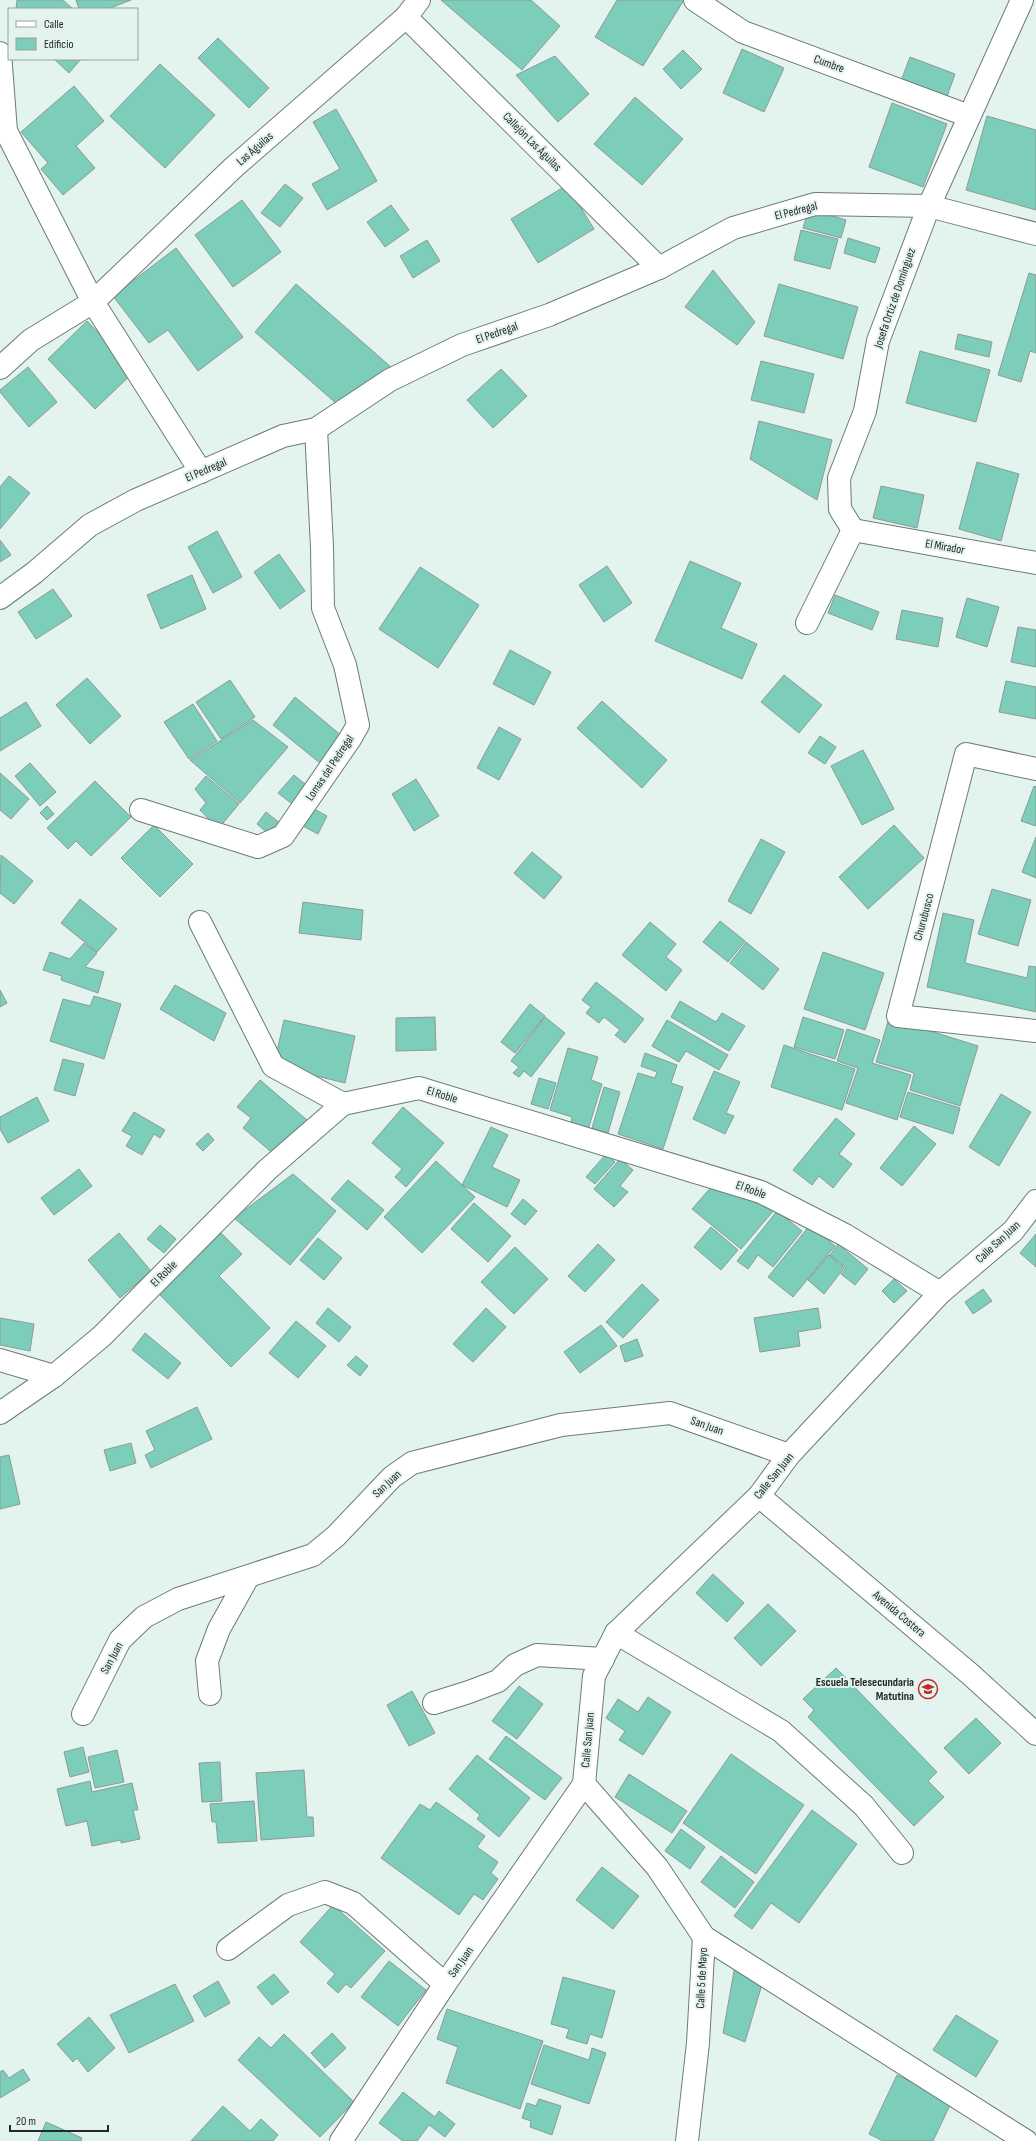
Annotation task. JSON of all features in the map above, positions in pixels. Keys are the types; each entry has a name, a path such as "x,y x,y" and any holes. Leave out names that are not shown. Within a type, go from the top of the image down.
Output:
{"street":[{"name":"Las Águilas","path":"0,368 30,340 93,302 234,167 406,17 419,0"},
{"name":"Cumbre","path":"695,0 743,32 969,116"},
{"name":"Josefa Ortiz de Domínguez","path":"853,530 840,509 839,478 865,411 878,341 929,206 1022,0"},
{"name":"Callejón Las Águilas","path":"406,17 659,268"},
{"path":"0,53 6,131 93,302 201,472"},
{"name":"El Pedregal","path":"0,598 34,573 90,525 136,500 283,436 316,429 390,380 462,345 549,315 659,268 733,228 815,204 929,206 1036,234"},
{"name":"Lomas del Pedregal","path":"141,810 258,847 283,836 326,775 358,725 345,665 323,608 322,547 316,429"},
{"path":"807,623 853,530"},
{"name":"El Mirador","path":"853,530 1036,563"},
{"name":"Churubusco","path":"1036,769 966,754 898,1016 1036,1031"},
{"path":"200,922 273,1066 343,1104"},
{"name":"El Roble","path":"0,1412 54,1376 102,1336 267,1170 343,1104 419,1088 761,1192 845,1235 940,1293"},
{"name":"Calle San Juan","path":"584,1784 594,1676 616,1633 760,1496 789,1455 940,1293 1013,1231 1036,1201"},
{"path":"0,1360 54,1376"},
{"name":"San Juan","path":"83,1714 120,1640 144,1617 178,1599 248,1577 313,1554 336,1536 392,1477 412,1463 561,1425 670,1413 789,1455"},
{"name":"Avenida Costera","path":"760,1496 970,1674 1036,1734"},
{"path":"210,1694 207,1661 219,1629 248,1577"},
{"path":"616,1633 781,1731 864,1806 902,1853"},
{"path":"434,1703 469,1692 498,1680 514,1665 537,1655 603,1659"},
{"name":"San Juan","path":"341,2141 445,1984 584,1784"},
{"name":"Calle 5 de Mayo","path":"584,1784 657,1867 704,1938 698,2043 687,2141"},
{"path":"228,1949 288,1905 325,1892 353,1903 445,1984"},
{"path":"704,1938 1026,2141"}],"building":[{"path":"17,0 63,0 72,8 16,8"},
{"path":"76,0 131,0 111,8 79,8"},
{"path":"441,0 531,0 560,26 522,70"},
{"path":"617,0 684,0 643,66 595,37"},
{"path":"218,38 269,88 249,108 198,58"},
{"path":"742,49 784,68 764,112 723,93"},
{"path":"683,50 702,69 681,89 663,69"},
{"path":"555,56 589,94 558,122 516,75"},
{"path":"910,57 955,74 944,105 898,89"},
{"path":"55,60 80,60 69,73"},
{"path":"160,64 215,115 165,168 110,116"},
{"path":"74,86 104,121 76,146 95,168 63,195 41,169 48,163 21,132"},
{"path":"635,97 683,139 642,185 594,144"},
{"path":"892,103 947,124 923,187 869,167"},
{"path":"336,109 377,181 327,210 312,184 340,169 313,122"},
{"path":"987,116 1036,130 1036,210 966,190"},
{"path":"285,184 303,198 280,227 261,213"},
{"path":"567,185 594,229 538,263 511,219"},
{"path":"242,200 281,252 233,287 195,235"},
{"path":"391,205 409,230 385,247 367,222"},
{"path":"809,209 846,220 841,238 803,228"},
{"path":"801,230 838,239 830,269 794,260"},
{"path":"848,238 880,248 875,263 844,253"},
{"path":"427,240 440,261 413,278 400,256"},
{"path":"176,248 243,337 198,371 168,330 149,343 113,296"},
{"path":"713,270 755,322 737,345 685,307"},
{"path":"1029,273 1036,275 1036,353 1030,351 1021,382 998,375"},
{"path":"296,284 391,367 338,405 255,332"},
{"path":"779,284 858,307 843,359 764,336"},
{"path":"87,321 135,371 95,409 48,359"},
{"path":"958,334 992,342 989,357 955,349"},
{"path":"920,351 990,370 976,422 906,403"},
{"path":"761,361 814,374 804,413 751,400"},
{"path":"28,367 57,402 29,427 0,392 0,390"},
{"path":"501,369 527,396 493,428 467,400"},
{"path":"759,421 832,440 817,500 750,459"},
{"path":"977,462 1019,474 1001,541 959,529"},
{"path":"9,476 30,493 0,529 0,487"},
{"path":"881,486 924,495 917,528 873,518"},
{"path":"217,531 242,577 213,593 188,547"},
{"path":"0,540 11,555 0,562"},
{"path":"279,554 305,591 280,609 254,572"},
{"path":"690,561 741,583 721,628 757,644 742,679 655,641"},
{"path":"607,566 632,603 604,622 579,585"},
{"path":"420,567 479,605 438,668 379,629"},
{"path":"192,575 206,609 161,629 147,595"},
{"path":"53,589 72,616 36,639 18,612"},
{"path":"835,595 879,612 872,630 828,613"},
{"path":"967,598 999,607 987,647 956,637"},
{"path":"902,610 943,618 938,647 896,639"},
{"path":"1018,627 1036,630 1036,667 1011,662"},
{"path":"510,650 551,672 534,705 493,684"},
{"path":"784,675 822,705 799,733 761,702"},
{"path":"87,678 121,716 90,744 56,705"},
{"path":"230,680 255,717 221,739 196,702"},
{"path":"1006,681 1036,687 1036,719 999,712"},
{"path":"295,697 342,736 320,763 273,725"},
{"path":"602,701 667,760 642,788 577,728"},
{"path":"26,702 41,726 0,751 0,718"},
{"path":"193,704 217,741 189,759 164,722"},
{"path":"253,720 288,747 240,803 190,760"},
{"path":"499,727 521,739 499,780 477,768"},
{"path":"820,736 836,747 825,764 808,753"},
{"path":"863,750 894,809 862,825 831,766"},
{"path":"30,763 56,792 40,806 15,776"},
{"path":"0,773 29,799 11,819 0,810"},
{"path":"294,775 311,789 296,807 278,793"},
{"path":"206,776 239,804 218,829 200,810 206,803 195,789"},
{"path":"416,779 439,816 414,831 392,794"},
{"path":"95,781 131,817 91,856 76,841 68,849 47,828"},
{"path":"1034,786 1036,787 1036,826 1021,821"},
{"path":"47,806 54,814 47,820 40,813"},
{"path":"309,806 327,816 318,834 299,824"},
{"path":"266,812 281,824 271,836 257,824"},
{"path":"154,825 193,864 160,897 121,858"},
{"path":"894,825 924,858 868,909 839,877"},
{"path":"1036,837 1036,878 1022,872"},
{"path":"761,839 785,852 751,914 728,901"},
{"path":"532,852 562,877 544,899 514,873"},
{"path":"1,855 33,881 14,904 0,893"},
{"path":"992,889 1031,900 1018,946 978,934"},
{"path":"80,899 117,929 97,952 61,923"},
{"path":"303,902 363,910 361,940 299,933"},
{"path":"943,913 974,920 965,963 1027,978 1029,966 1036,967 1036,1012 927,987"},
{"path":"720,921 745,941 728,962 703,942"},
{"path":"650,922 676,944 666,957 682,970 666,991 622,955"},
{"path":"746,942 779,969 763,990 730,963"},
{"path":"84,943 97,953 85,967 104,972 98,993 61,980 62,976 43,970 50,952 70,959"},
{"path":"823,952 884,973 865,1030 804,1009"},
{"path":"596,982 644,1019 625,1043 615,1035 620,1030 604,1017 599,1023 586,1013 591,1007 582,1000"},
{"path":"175,985 226,1013 214,1041 160,1009"},
{"path":"0,990 7,1003 0,1007"},
{"path":"94,996 121,1004 104,1059 50,1041 63,999 90,1006"},
{"path":"680,1001 716,1022 722,1013 745,1026 729,1051 671,1017"},
{"path":"530,1004 545,1016 515,1053 501,1042"},
{"path":"435,1017 436,1050 396,1051 396,1018"},
{"path":"545,1017 565,1033 531,1077 524,1071 519,1077 513,1073 519,1067 511,1061"},
{"path":"803,1017 844,1030 835,1059 794,1047"},
{"path":"889,1018 978,1046 960,1106 910,1090 914,1073 876,1062"},
{"path":"284,1020 355,1036 345,1083 300,1072 301,1068 275,1061"},
{"path":"667,1020 728,1055 719,1070 686,1051 679,1062 652,1046"},
{"path":"847,1029 880,1040 872,1063 911,1075 897,1120 846,1103 858,1068 837,1061"},
{"path":"784,1045 855,1069 842,1110 771,1087"},
{"path":"568,1048 598,1057 591,1080 602,1084 588,1130 571,1124 572,1117 550,1110"},
{"path":"645,1053 677,1065 671,1083 683,1087 663,1149 618,1134 638,1073 655,1078 657,1072 641,1066"},
{"path":"63,1059 84,1064 75,1096 54,1090"},
{"path":"714,1071 740,1082 726,1113 734,1116 725,1134 693,1119"},
{"path":"539,1078 556,1083 548,1109 531,1104"},
{"path":"260,1080 307,1120 276,1156 243,1128 251,1118 237,1107"},
{"path":"604,1087 620,1092 608,1133 592,1128"},
{"path":"908,1092 960,1108 953,1134 900,1117"},
{"path":"1001,1094 1031,1112 999,1166 969,1147"},
{"path":"37,1097 49,1121 8,1143 0,1129 0,1117"},
{"path":"403,1107 444,1143 406,1187 395,1177 402,1169 372,1143"},
{"path":"134,1112 165,1130 160,1138 154,1134 142,1155 126,1146 132,1136 122,1131"},
{"path":"836,1118 855,1134 839,1154 852,1164 833,1188 819,1176 812,1185 793,1170"},
{"path":"914,1126 936,1144 902,1186 880,1168"},
{"path":"491,1127 508,1135 492,1167 520,1180 507,1207 462,1185"},
{"path":"208,1133 214,1140 203,1151 196,1144"},
{"path":"606,1154 615,1162 595,1184 586,1177"},
{"path":"620,1159 633,1170 620,1186 628,1192 614,1207 594,1189"},
{"path":"436,1161 475,1197 422,1253 384,1217"},
{"path":"79,1169 92,1186 54,1215 41,1198"},
{"path":"293,1174 336,1211 290,1265 234,1218"},
{"path":"348,1180 384,1210 367,1230 331,1199"},
{"path":"713,1185 775,1209 741,1249 692,1209"},
{"path":"523,1199 537,1211 525,1225 511,1214"},
{"path":"474,1203 511,1236 488,1262 451,1229"},
{"path":"777,1211 802,1231 773,1267 758,1255 748,1269 737,1261"},
{"path":"160,1225 176,1239 164,1253 147,1239"},
{"path":"810,1225 835,1246 793,1297 768,1277"},
{"path":"711,1227 738,1250 721,1270 694,1247"},
{"path":"119,1233 151,1271 120,1298 88,1260"},
{"path":"221,1233 242,1254 219,1276 270,1328 231,1367 159,1294"},
{"path":"1036,1234 1036,1267 1020,1253"},
{"path":"318,1238 342,1258 324,1280 300,1260"},
{"path":"598,1244 615,1260 585,1292 568,1276"},
{"path":"838,1244 868,1269 855,1285 841,1274 846,1268 830,1255"},
{"path":"515,1247 548,1279 514,1314 481,1282"},
{"path":"829,1255 844,1268 824,1294 808,1280"},
{"path":"894,1279 907,1291 894,1303 882,1291"},
{"path":"642,1284 659,1300 623,1338 606,1322"},
{"path":"983,1289 992,1301 973,1314 965,1302"},
{"path":"328,1308 351,1327 339,1342 316,1323"},
{"path":"486,1308 506,1327 473,1362 453,1344"},
{"path":"818,1308 821,1328 798,1332 800,1346 760,1352 754,1318"},
{"path":"0,1318 34,1324 30,1351 0,1345"},
{"path":"296,1321 326,1346 298,1378 269,1353"},
{"path":"601,1325 617,1346 580,1373 564,1352"},
{"path":"145,1333 181,1363 168,1379 132,1350"},
{"path":"637,1339 643,1356 625,1362 620,1346"},
{"path":"356,1356 368,1366 360,1376 347,1365"},
{"path":"197,1407 212,1439 151,1468 145,1455 155,1450 146,1431"},
{"path":"131,1443 136,1463 110,1471 104,1450"},
{"path":"9,1455 20,1504 0,1509 0,1457"},
{"path":"713,1574 744,1603 727,1622 696,1593"},
{"path":"768,1604 796,1631 761,1666 734,1638"},
{"path":"836,1668 937,1772 928,1781 944,1797 914,1826 808,1717 814,1710 803,1699"},
{"path":"519,1686 543,1704 517,1739 492,1721"},
{"path":"412,1691 435,1733 409,1746 387,1705"},
{"path":"648,1697 671,1712 643,1755 619,1740 625,1731 606,1718 618,1699 638,1712"},
{"path":"976,1718 1001,1743 969,1774 944,1748"},
{"path":"506,1736 562,1778 545,1800 489,1759"},
{"path":"83,1747 89,1772 70,1777 64,1752"},
{"path":"117,1750 124,1782 95,1788 88,1757"},
{"path":"731,1754 804,1805 756,1874 683,1823"},
{"path":"477,1755 530,1798 499,1837 477,1819 480,1815 449,1789"},
{"path":"220,1762 222,1801 202,1802 199,1763"},
{"path":"304,1770 307,1817 313,1817 314,1836 261,1840 256,1773"},
{"path":"629,1774 687,1811 672,1833 615,1797"},
{"path":"90,1781 92,1792 132,1783 138,1810 133,1810 140,1839 121,1843 121,1840 92,1846 87,1821 66,1826 57,1789"},
{"path":"254,1801 257,1841 218,1843 216,1822 212,1822 210,1804"},
{"path":"436,1802 485,1836 477,1847 498,1862 491,1873 498,1879 483,1900 474,1894 459,1915 381,1858 420,1804 430,1810"},
{"path":"812,1810 857,1844 799,1923 771,1903 752,1929 734,1916"},
{"path":"681,1829 705,1847 690,1869 665,1851"},
{"path":"721,1856 754,1882 735,1908 701,1882"},
{"path":"602,1867 639,1896 613,1929 576,1900"},
{"path":"333,1905 385,1951 351,1988 346,1984 338,1993 327,1983 335,1974 300,1942"},
{"path":"736,1960 763,1981 745,2042 723,2033"},
{"path":"389,1961 426,1990 398,2026 361,1997"},
{"path":"274,1974 289,1992 272,2005 257,1987"},
{"path":"563,1977 615,1991 602,2038 590,2034 587,2044 566,2038 569,2029 551,2024"},
{"path":"218,1981 230,2003 205,2017 193,1996"},
{"path":"175,1984 194,2021 129,2053 110,2015"},
{"path":"447,2009 543,2041 520,2109 446,2083 458,2047 437,2039"},
{"path":"956,2015 998,2041 976,2077 933,2050"},
{"path":"89,2017 115,2048 88,2072 77,2058 73,2062 57,2044"},
{"path":"332,2033 346,2048 325,2068 311,2053"},
{"path":"284,2034 354,2102 320,2137 238,2060 259,2037 271,2048"},
{"path":"544,2045 589,2060 592,2048 606,2053 589,2104 531,2084"},
{"path":"23,2069 30,2080 0,2098 0,2072 3,2070 9,2078"},
{"path":"897,2075 952,2101 933,2141 883,2141 869,2134"},
{"path":"403,2092 435,2117 439,2111 455,2124 445,2137 429,2125 417,2141 403,2141 379,2123"},
{"path":"539,2099 561,2106 552,2135 530,2127 531,2121 522,2118 527,2103 536,2106"},
{"path":"223,2106 250,2131 261,2119 278,2135 273,2141 191,2141"},
{"path":"46,2122 82,2138 81,2141 38,2141"}],"place":[{"name":"Escuela Telesecundaria Matutina","path":"928,1689"}]}
